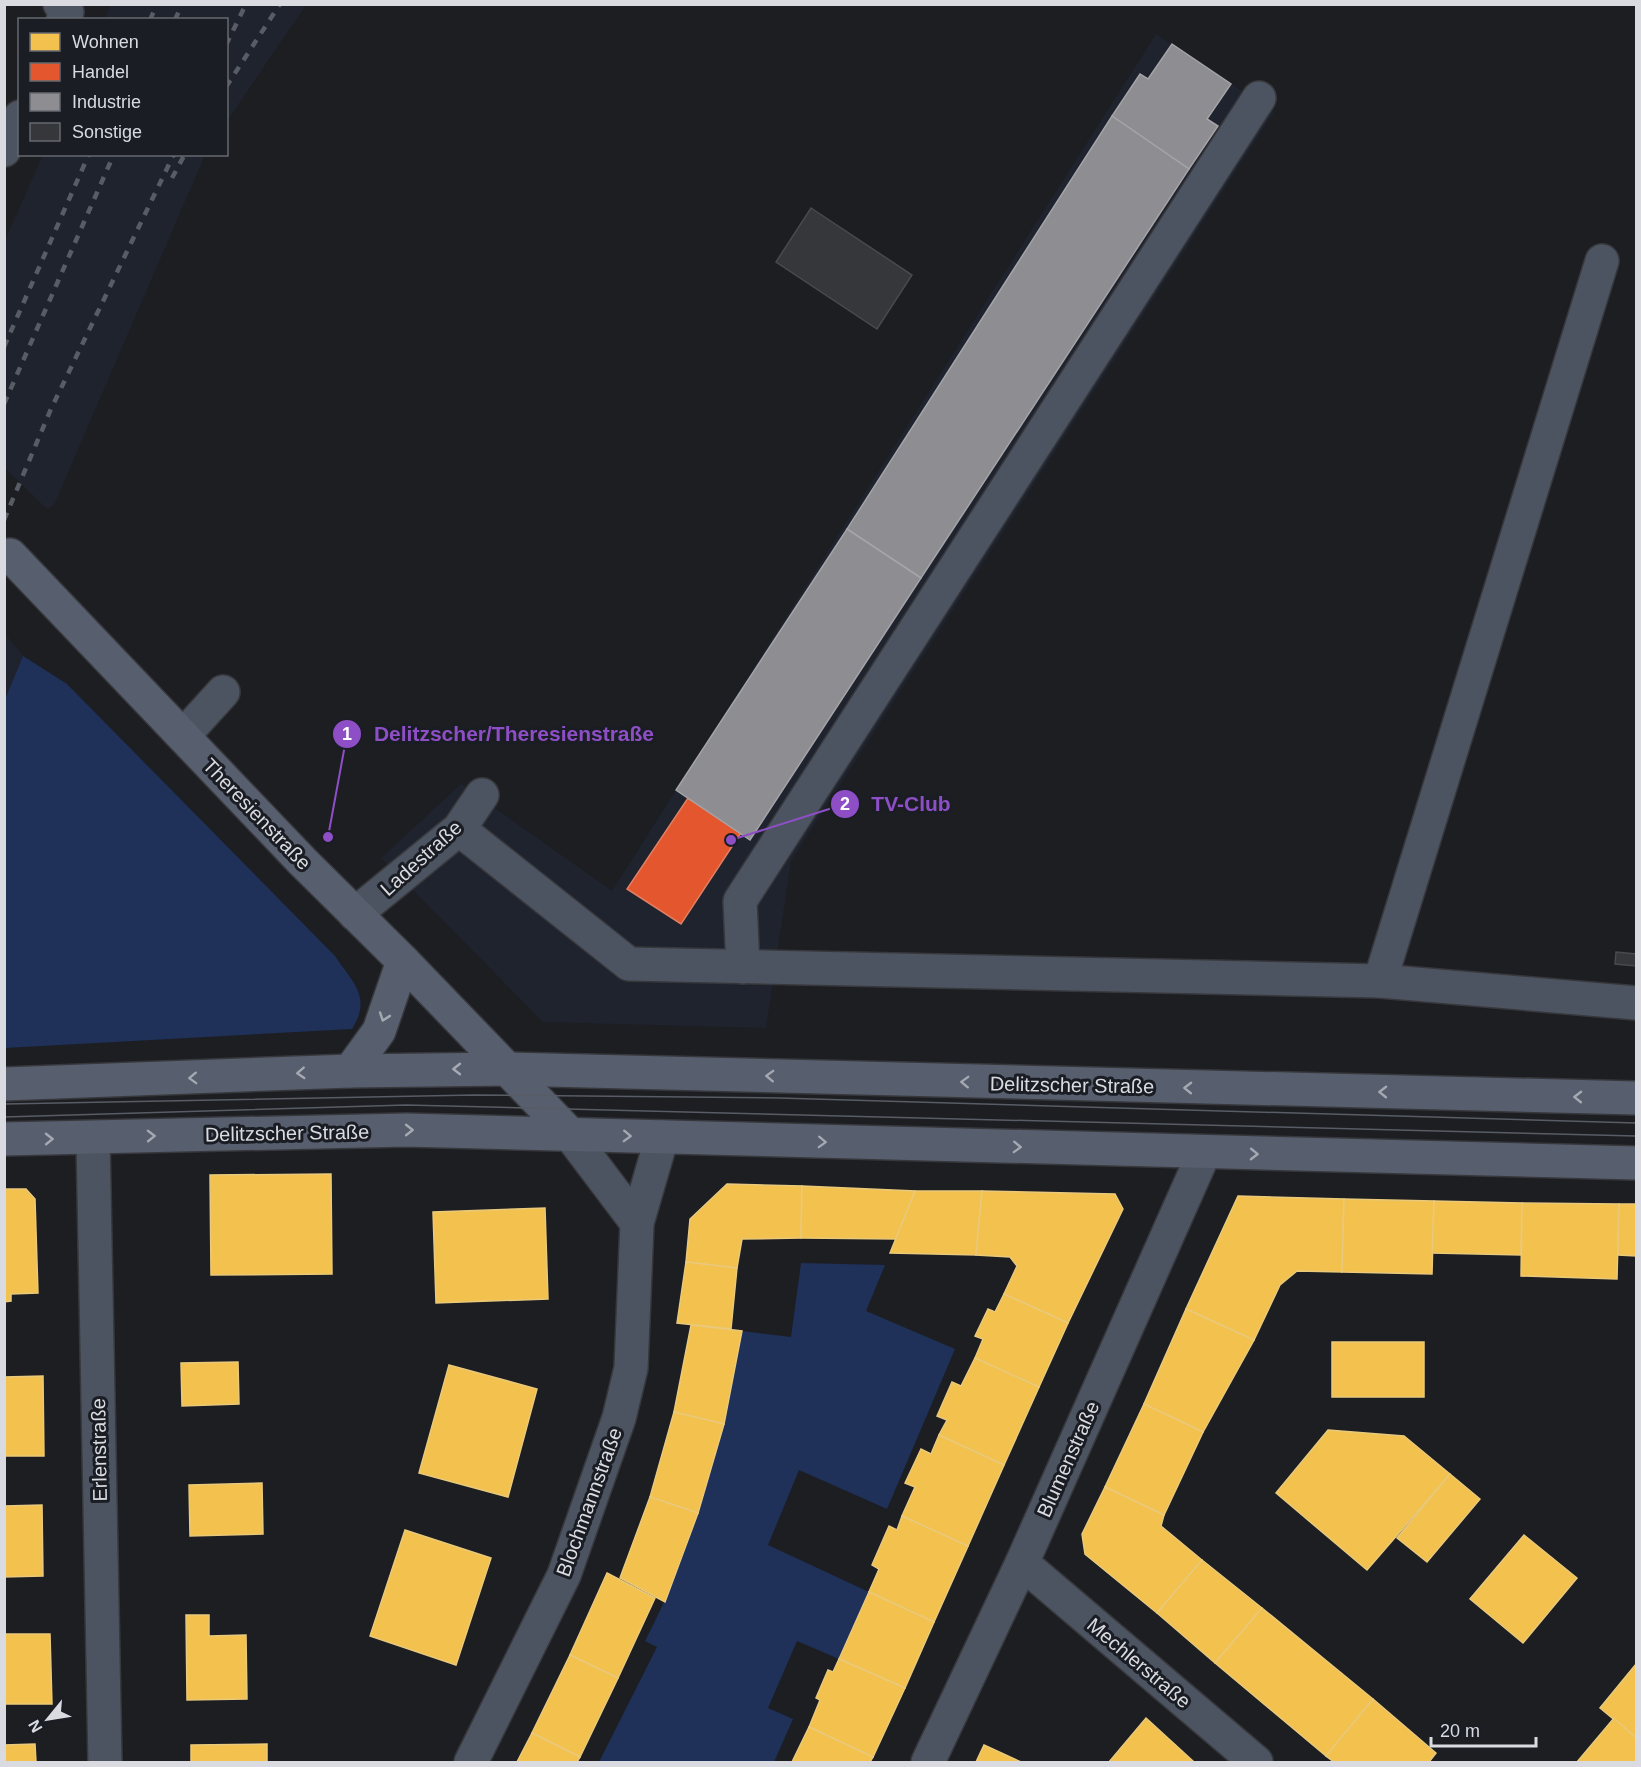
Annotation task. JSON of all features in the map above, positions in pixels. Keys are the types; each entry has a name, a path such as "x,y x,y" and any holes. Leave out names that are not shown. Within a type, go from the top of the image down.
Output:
{"main road":[{"name":"Theresienstraße","path":"10,555 355,914 508,1069"},
{"path":"350,1071 379,1031 403,961"},
{"path":"508,1069 569,1133"},
{"name":"Delitzscher Straße","path":"4,1084 350,1071 508,1069 1636,1098"},
{"name":"Delitzscher Straße","path":"4,1139 406,1130 1204,1153 1636,1162"}],"street":[{"path":"60,4 66,12 64,18"},
{"path":"743,967 740,901 1259,98"},
{"path":"4,150 18,121"},
{"path":"1380,981 1602,261"},
{"path":"183,736 223,692"},
{"name":"Ladestraße","path":"355,914 459,829 482,795"},
{"path":"459,829 628,964 1380,981 1636,1003"},
{"path":"1489,990 1531,974 1636,984"},
{"path":"569,1133 637,1223"},
{"name":"Blochmannstraße","path":"471,1762 564,1575 619,1418 631,1368 637,1223 662,1137"},
{"name":"Erlenstraße","path":"93,1138 105,1762"},
{"name":"Blumenstraße","path":"928,1762 1022,1563 1204,1153"},
{"name":"Mechlerstraße","path":"1022,1563 1256,1762"}],"shaded area":[{"path":"111,4 306,5 228,120 228,18 105,18"},
{"path":"1156,34 1274,112 791,861 766,1028 543,1022 381,858 461,784 612,891"},
{"path":"43,156 205,156 54,505 47,509 4,467 5,240"},
{"path":"5,634 23,656 5,702"},
{"path":"23,656 67,684 335,956 354,983 360,999 358,1018 352,1029 5,1048 4,702"},
{"path":"801,1263 885,1265 866,1311 955,1349 887,1509 799,1470 768,1545 869,1592 839,1659 797,1641 768,1708 793,1719 774,1762 599,1762 657,1647 645,1641 679,1567 705,1490 716,1451 742,1331 791,1337"}],"building: Wohnen":[{"path":"331,1174 332,1274 211,1275 210,1175"},
{"path":"727,1184 802,1186 801,1238 742,1239 737,1268 686,1262 690,1219"},
{"path":"802,1186 915,1191 896,1239 801,1238"},
{"path":"4,1189 26,1189 35,1199 38,1293 11,1294 11,1301 4,1302"},
{"path":"915,1191 982,1191 976,1255 890,1253"},
{"path":"982,1191 1115,1194 1123,1209 1068,1323 1004,1294 1017,1266 1010,1257 976,1255"},
{"path":"1238,1196 1344,1199 1342,1272 1297,1271 1280,1285 1254,1340 1186,1309"},
{"path":"1344,1199 1434,1201 1432,1274 1342,1272"},
{"path":"1434,1201 1522,1203 1521,1255 1432,1253"},
{"path":"1522,1203 1619,1204 1617,1279 1521,1276"},
{"path":"1619,1204 1636,1204 1636,1256 1618,1255"},
{"path":"545,1208 548,1299 436,1303 433,1212"},
{"path":"686,1262 737,1268 731,1329 677,1323"},
{"path":"1004,1294 1068,1323 1039,1387 975,1358 983,1339 975,1336 988,1309 995,1312"},
{"path":"1186,1309 1254,1340 1203,1432 1144,1404"},
{"path":"691,1325 742,1331 724,1424 674,1412"},
{"path":"1332,1342 1424,1342 1424,1397 1332,1397"},
{"path":"975,1358 1039,1387 1004,1465 939,1435 947,1420 937,1416 952,1382 961,1386"},
{"path":"238,1362 239,1404 182,1406 181,1363"},
{"path":"449,1365 537,1389 508,1497 419,1473"},
{"path":"43,1376 44,1456 4,1456 4,1377"},
{"path":"1144,1404 1203,1432 1164,1515 1105,1487"},
{"path":"674,1412 724,1424 698,1513 650,1497"},
{"path":"1328,1430 1404,1436 1450,1474 1367,1570 1276,1493"},
{"path":"939,1435 1004,1465 968,1546 902,1516 915,1487 905,1483 921,1449 931,1454"},
{"path":"1450,1474 1480,1499 1427,1562 1397,1538"},
{"path":"262,1483 263,1534 190,1536 189,1485"},
{"path":"1105,1487 1164,1515 1161,1526 1202,1560 1157,1613 1085,1554 1082,1534"},
{"path":"650,1497 698,1513 665,1602 620,1578"},
{"path":"42,1505 43,1576 4,1577 4,1506"},
{"path":"902,1516 968,1546 934,1622 869,1592 879,1569 872,1565 889,1526 897,1530"},
{"path":"405,1530 491,1558 456,1665 370,1636"},
{"path":"1524,1535 1577,1578 1523,1643 1470,1599"},
{"path":"1202,1560 1262,1608 1215,1663 1157,1613"},
{"path":"607,1573 655,1598 618,1678 570,1655"},
{"path":"869,1592 934,1622 905,1688 839,1659"},
{"path":"1262,1608 1373,1699 1326,1756 1215,1663"},
{"path":"186,1615 209,1615 209,1636 246,1635 247,1699 187,1700"},
{"path":"4,1634 50,1634 52,1704 4,1704"},
{"path":"570,1655 618,1678 580,1757 532,1733"},
{"path":"839,1659 905,1688 873,1757 809,1727 820,1700 816,1698 828,1670 833,1672"},
{"path":"1636,1664 1636,1738 1600,1708"},
{"path":"1373,1699 1436,1753 1429,1762 1334,1762 1326,1756"},
{"path":"1146,1718 1194,1762 1109,1762"},
{"path":"1614,1718 1636,1738 1636,1762 1577,1762"},
{"path":"809,1727 873,1757 870,1762 792,1762"},
{"path":"532,1733 580,1757 577,1762 517,1762"},
{"path":"35,1744 36,1762 4,1762 4,1745"},
{"path":"267,1744 267,1762 191,1762 191,1745"},
{"path":"984,1745 1021,1762 976,1762"}],"building: Handel":[{"path":"688,798 741,833 681,924 627,889"}],"building: Industrie":[{"path":"1172,44 1231,84 1207,119 1218,126 1189,169 1112,116 1140,74 1148,79"},
{"path":"1112,116 1189,169 921,578 847,529"},
{"path":"847,529 921,578 750,840 676,790"}],"building: Sonstige":[{"path":"811,208 912,275 877,329 776,262"},
{"path":"1616,952 1636,954 1636,966 1615,964"}],"tram line":[{"path":"4,1104 474,1095 779,1098 1636,1123"},
{"path":"4,1117 406,1105 1636,1136"}],"railway":[{"path":"151,18 157,4"},
{"path":"176,18 182,4"},
{"path":"228,41 246,4"},
{"path":"228,84 280,4"},
{"path":"4,347 88,156"},
{"path":"4,404 113,156"},
{"path":"4,520 51,409 173,156"},
{"path":"172,178 184,156"}],"place":[{"name":"Delitzscher/Theresienstraße","path":"328,837"},
{"name":"TV-Club","path":"731,840"}]}
